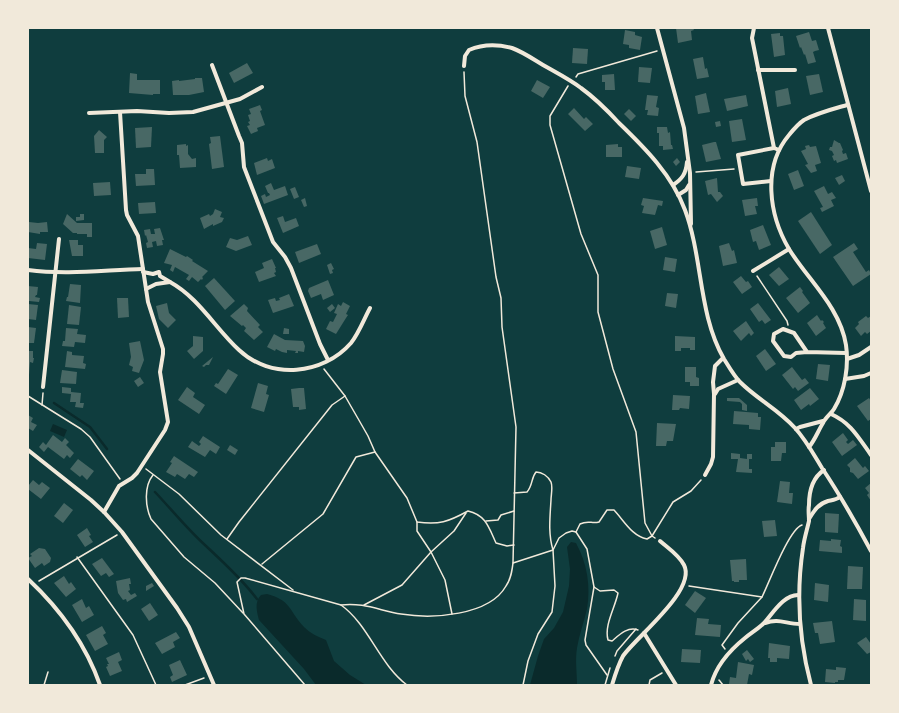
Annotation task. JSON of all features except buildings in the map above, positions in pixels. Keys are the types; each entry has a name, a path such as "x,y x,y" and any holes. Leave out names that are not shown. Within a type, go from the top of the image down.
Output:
{"street":[{"path":"656,28 678,104 688,152 690,173 691,231"},
{"path":"754,28 752,38 774,148"},
{"path":"828,28 847,105 871,191"},
{"path":"464,66 465,56 468,50 477,46 500,46 519,51 581,88 600,103 648,152 673,185 685,210 691,231 710,326 724,358 738,380 746,388 796,429 824,470 871,551"},
{"path":"212,65 242,143 244,167 273,242 285,257 291,268 320,344 328,360"},
{"path":"758,70 796,70"},
{"path":"89,113 182,113 240,99 262,87"},
{"path":"809,447 824,422 831,414 839,398 845,379 847,359 841,327 832,310 789,249 778,226 774,211 771,181 773,167 779,150 784,141 803,121 847,105"},
{"path":"104,512 119,486 132,478 142,466 165,430 168,422 160,372 163,349 148,302 138,236 129,220 126,210 120,112"},
{"path":"771,181 743,184 738,155 774,148 779,150"},
{"path":"673,185 682,179 685,173 688,152"},
{"path":"678,196 686,190 690,183"},
{"path":"43,387 58,239"},
{"path":"754,271 789,249"},
{"path":"28,270 92,272 143,270 153,274 159,272 160,276 188,294 240,352 258,363 276,369 304,369 321,364 336,355 352,342 370,308"},
{"path":"146,289 156,284 170,282"},
{"path":"807,352 794,333 789,330 779,330 772,337 784,356 791,357 796,353 807,352 846,353"},
{"path":"847,359 859,355 871,347"},
{"path":"704,475 712,464 713,457 713,382 715,366 724,358"},
{"path":"845,379 864,376 871,373"},
{"path":"714,394 718,389 738,380"},
{"path":"831,414 840,418 849,425 871,454"},
{"path":"796,429 824,422"},
{"path":"28,450 104,512 122,532 189,627 214,685"},
{"path":"811,685 805,662 800,624 799,595 803,547 809,521 809,505 813,482 817,475 824,470"},
{"path":"809,521 819,505 836,500 840,497"},
{"path":"612,685 618,667 624,656 668,608 683,586 686,575 684,566 675,554 660,541"},
{"path":"28,579 61,615 89,661 100,685"},
{"path":"711,685 716,672 729,654 762,624 787,598 794,595 799,595"},
{"path":"762,624 779,620 800,624"},
{"path":"644,633 676,685"}],"path":[{"path":"578,74 663,48"},
{"path":"341,605 351,603 400,614 412,615 452,614 466,611 482,606 497,597 507,586 513,563 516,421 502,327 501,298 496,277 477,142 465,96 464,66"},
{"path":"566,90 550,116 550,125 581,234 598,275 598,312 613,369 636,432 646,523 652,536 660,541"},
{"path":"690,173 740,168"},
{"path":"754,271 787,321 789,330"},
{"path":"321,364 345,396 368,436 374,452 407,498 417,522 417,530 431,552 445,580 452,614"},
{"path":"42,405 43,387"},
{"path":"28,396 81,429 90,437 119,479 125,482"},
{"path":"227,539 332,405 345,396"},
{"path":"261,565 323,514 356,457 374,452"},
{"path":"142,466 179,494 227,539 294,591"},
{"path":"514,494 527,492 531,487 533,476 536,472 540,472 547,476 551,483 550,541 553,550 555,586 552,612 538,634 528,661 523,685"},
{"path":"153,475 150,479 147,494 148,513 151,518 184,557 215,583 244,614 305,685"},
{"path":"576,532 580,524 586,521 595,523 600,522 607,510 614,510 633,533 640,538 647,539 652,536 673,502 691,491 704,475"},
{"path":"417,522 432,524 451,520 468,511 486,521 496,543 507,546 514,545"},
{"path":"364,605 402,585 431,552 454,531 468,511"},
{"path":"486,521 498,520 501,515 514,511"},
{"path":"729,654 722,645 738,623 762,597 778,560 798,526 809,521"},
{"path":"33,584 122,532"},
{"path":"513,563 553,550 559,538 566,532 576,532 587,548 594,586 585,640 586,645 607,675"},
{"path":"78,558 133,635 156,685"},
{"path":"244,614 237,582 241,578 294,591 341,605 350,612 391,669 400,680 407,685"},
{"path":"594,586 600,591 614,590 618,593 608,626 608,640 612,641 627,630 636,629"},
{"path":"683,586 762,597"},
{"path":"648,685 650,680 667,670"},
{"path":"44,685 48,672"},
{"path":"185,685 211,676"}],"water":[{"path":"53,424 67,430 64,437 50,431"},
{"path":"571,542 576,543 583,559 589,592 587,609 576,653 577,685 530,685 544,639 554,628 563,612 569,586 570,569 567,547"},
{"path":"267,594 281,599 306,629 314,635 326,640 334,661 350,675 366,685 316,685 304,669 259,620 257,614 257,601 261,595"}],"waterway":[{"path":"54,403 90,427 107,449"},
{"path":"155,492 193,533 239,578 257,599"}]}
